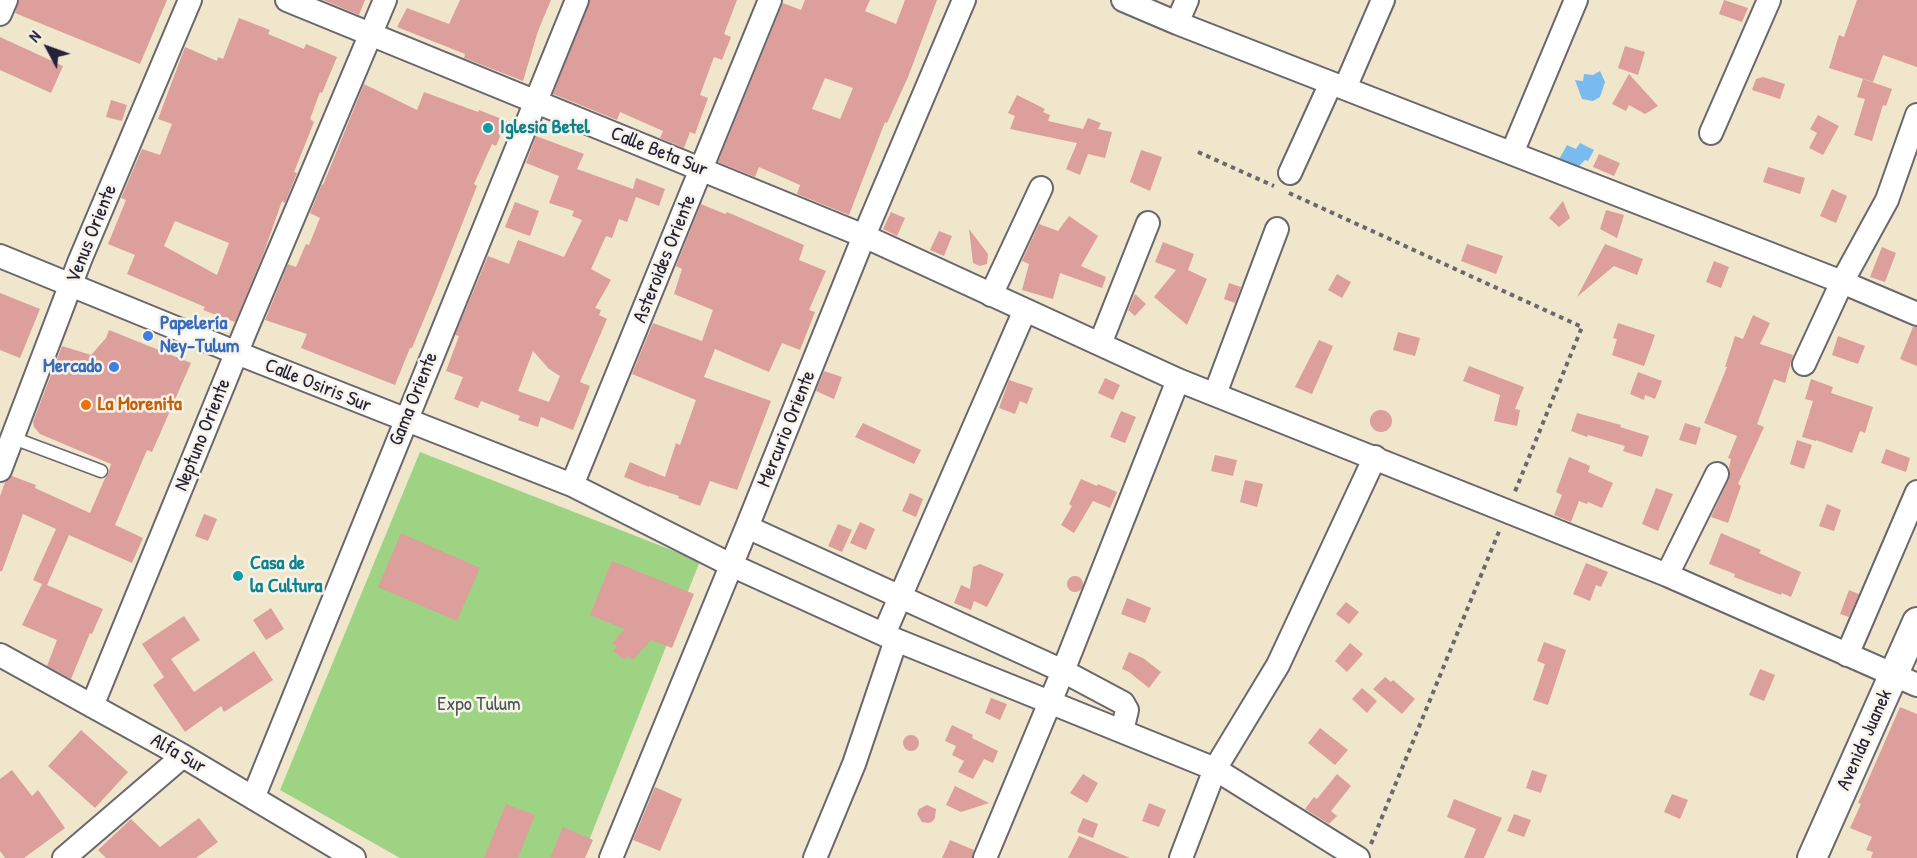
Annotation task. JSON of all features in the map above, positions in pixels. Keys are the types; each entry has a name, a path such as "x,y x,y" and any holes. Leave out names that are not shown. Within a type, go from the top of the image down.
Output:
{"street":[{"path":"0,14 6,0"},
{"name":"Venus Oriente","path":"0,470 71,285 190,0"},
{"name":"Calle Beta Sur","path":"286,0 864,236 1178,380 1667,574 1905,680"},
{"name":"Neptuno Oriente","path":"92,706 385,0"},
{"name":"Gama Oriente","path":"253,798 577,0"},
{"name":"Asteroides Oriente","path":"572,485 770,0"},
{"name":"Mercurio Oriente","path":"611,858 864,236 964,0"},
{"path":"1123,0 1842,282 1917,314"},
{"path":"1177,23 1187,0"},
{"path":"1290,173 1383,0"},
{"path":"1512,153 1576,0"},
{"path":"1711,133 1769,0"},
{"path":"1804,364 1842,282 1887,200 1917,115"},
{"path":"991,295 1041,188"},
{"path":"1100,344 1148,223"},
{"path":"1215,394 1277,229"},
{"name":"Calle Osiris Sur","path":"0,256 237,353 572,485 731,565 890,637 1215,769 1364,853"},
{"path":"815,858 854,764 901,597 1024,310"},
{"path":"985,858 1063,671 1178,380"},
{"path":"1181,858 1215,769 1278,665 1375,457"},
{"path":"1667,574 1717,474"},
{"path":"1847,655 1917,492"},
{"path":"747,527 1063,671 1123,703 1127,710 1122,731"},
{"name":"Avenida Juanek","path":"1812,858 1905,680 1914,638"},
{"name":"Alfa Sur","path":"5,664 92,706 183,756 354,858"},
{"path":"64,858 183,756"}],"lane":[{"path":"13,438 101,471"}],"path":[{"path":"1198,152 1582,327 1508,511 1364,853"}],"green space":[{"name":"Expo Tulum","path":"420,452 700,561 582,858 400,858 280,790"}],"water":[{"path":"1600,71 1605,82 1600,97 1593,101 1582,99 1575,80 1583,81 1584,74 1593,75"},
{"path":"1580,143 1594,150 1588,161 1585,160 1580,165 1575,175 1556,165 1567,145 1576,149"}],"building":[{"path":"19,0 167,0 140,64 15,13"},
{"path":"323,0 365,0 359,15"},
{"path":"460,0 551,0 538,31 523,81 464,58 465,54 397,27 407,8 449,24"},
{"path":"590,0 737,0 724,34 731,37 722,60 714,57 700,95 708,98 695,134 690,132 684,148 660,138 663,131 620,112 617,120 553,94"},
{"path":"805,0 870,0 865,11 896,24 905,0 937,0 908,77 887,123 885,122 849,215 797,194 800,185 759,167 755,177 718,162 783,3 801,10","holes":["825,78 853,88 840,119 812,109"]},
{"path":"1724,0 1748,8 1742,22 1719,14"},
{"path":"1857,0 1917,0 1917,67 1883,55 1873,82 1829,68 1839,35 1844,37"},
{"path":"239,18 270,30 268,34 304,49 306,44 337,57 310,119 314,122 294,172 297,173 285,203 282,201 263,255 235,322 203,310 205,307 127,274 135,255 108,244 126,200 121,198 142,149 160,155 172,124 158,119 185,47 217,61 218,57 223,59","holes":["175,221 229,243 217,275 164,246"]},
{"path":"0,37 63,66 51,93 0,70"},
{"path":"1625,46 1645,52 1638,75 1618,68"},
{"path":"1629,74 1658,106 1645,114 1629,105 1626,111 1612,104"},
{"path":"1763,77 1785,84 1780,99 1752,90 1756,79"},
{"path":"1863,79 1892,89 1886,106 1883,105 1872,141 1854,135 1865,99 1857,97"},
{"path":"364,84 417,110 424,92 507,121 496,146 492,144 474,184 477,186 395,385 301,348 307,334 265,320 288,264 296,267 306,244 309,245 320,218 310,213"},
{"path":"1017,95 1045,109 1043,112 1050,115 1048,121 1083,129 1088,118 1101,123 1098,129 1112,132 1105,158 1088,154 1080,175 1066,169 1077,143 1010,129 1015,116 1008,113"},
{"path":"111,100 127,105 122,121 106,117"},
{"path":"1818,115 1839,126 1823,155 1809,148 1817,133 1810,129"},
{"path":"536,136 584,154 577,169 633,189 636,178 665,189 659,206 636,197 627,222 619,219 612,238 606,236 591,269 611,280 595,308 601,310 599,315 607,319 580,382 590,386 573,430 541,417 538,427 518,420 520,416 481,401 478,408 454,399 463,377 446,371 459,336 455,335 488,256 509,264 518,240 564,257 582,220 572,216 574,211 549,203 559,176 526,163","holes":["533,351 549,369 560,376 549,402 518,391"]},
{"path":"1141,150 1162,157 1150,191 1130,182"},
{"path":"1599,154 1620,163 1614,176 1593,167"},
{"path":"1768,167 1805,178 1800,194 1763,182"},
{"path":"1832,189 1847,196 1836,223 1820,216"},
{"path":"1563,201 1570,218 1559,227 1549,218"},
{"path":"515,202 539,211 530,236 505,227"},
{"path":"701,204 725,214 727,212 804,245 799,260 826,271 809,310 815,312 800,350 782,343 769,372 715,349 704,377 771,401 737,490 710,481 700,506 678,498 679,496 624,477 630,462 665,477 676,443 680,445 696,400 632,374 653,323 702,341 713,310 674,294 682,269 676,266"},
{"path":"1606,210 1624,215 1617,238 1600,229"},
{"path":"891,212 905,218 897,236 883,229"},
{"path":"1069,216 1098,236 1081,266 1106,277 1102,288 1060,273 1053,299 1022,290 1029,264 1022,261 1039,224 1058,231"},
{"path":"969,229 988,254 987,264 980,266 973,263"},
{"path":"939,231 952,236 944,256 930,250"},
{"path":"1163,242 1194,254 1188,270 1207,279 1187,325 1154,297 1176,270 1155,262"},
{"path":"1467,244 1503,256 1496,274 1461,261"},
{"path":"1605,244 1643,259 1637,275 1614,266 1577,297"},
{"path":"1882,247 1896,253 1885,282 1870,277"},
{"path":"1714,261 1729,267 1721,288 1706,282"},
{"path":"1337,274 1351,282 1342,298 1328,290"},
{"path":"1229,283 1241,287 1235,303 1224,299"},
{"path":"0,293 40,309 20,358 0,350"},
{"path":"1135,294 1146,304 1135,316 1128,310"},
{"path":"1753,315 1770,323 1760,344 1793,355 1785,383 1774,379 1757,424 1764,427 1738,484 1741,486 1728,523 1711,517 1729,479 1731,459 1728,458 1737,436 1704,423 1727,367 1725,367 1735,336 1743,339"},
{"path":"1618,323 1655,335 1644,366 1612,355 1617,339 1613,338"},
{"path":"1913,327 1917,327 1917,366 1900,359"},
{"path":"109,330 191,363 152,452 147,450 115,525 143,538 132,563 69,535 47,585 103,609 92,634 90,633 71,679 47,666 57,640 22,625 42,584 33,580 56,529 23,514 2,571 0,571 0,496 5,482 12,476 36,485 35,488 90,513 111,464 40,434 33,422 62,346 91,355 106,338"},
{"path":"1398,332 1420,338 1415,356 1393,350"},
{"path":"1838,336 1865,346 1858,364 1832,355"},
{"path":"1319,340 1333,346 1312,394 1295,387"},
{"path":"1469,366 1524,387 1515,409 1520,410 1517,426 1494,421 1500,395 1463,381"},
{"path":"824,371 842,377 834,399 816,391"},
{"path":"1638,372 1662,381 1655,399 1645,395 1644,400 1630,394"},
{"path":"1105,378 1120,385 1113,400 1098,393"},
{"path":"1811,379 1833,387 1831,393 1873,407 1865,433 1860,431 1852,453 1802,437 1813,401 1805,399"},
{"path":"1009,380 1033,388 1027,404 1020,401 1015,414 999,408"},
{"path":"1377,410 1385,410 1392,417 1392,425 1385,432 1377,432 1370,425 1370,417"},
{"path":"1121,411 1136,417 1125,443 1110,437"},
{"path":"1577,413 1621,425 1620,427 1649,436 1642,457 1623,451 1625,446 1571,431"},
{"path":"863,423 921,450 914,464 855,437"},
{"path":"1685,423 1701,428 1696,445 1679,440"},
{"path":"1797,440 1812,445 1804,469 1790,464"},
{"path":"1886,449 1910,458 1906,472 1881,463"},
{"path":"1215,455 1237,460 1233,476 1211,471"},
{"path":"1569,457 1590,466 1588,472 1613,483 1602,508 1579,501 1571,522 1554,515 1562,495 1556,492"},
{"path":"1081,479 1117,492 1110,508 1093,501 1074,533 1061,525 1072,506 1069,504"},
{"path":"1245,480 1263,484 1257,507 1240,502"},
{"path":"1656,488 1673,494 1658,531 1642,524"},
{"path":"910,493 923,499 916,517 902,511"},
{"path":"1827,504 1841,510 1834,531 1819,526"},
{"path":"204,514 217,519 208,541 195,536"},
{"path":"860,522 875,529 866,550 850,543"},
{"path":"838,524 852,530 842,552 828,546"},
{"path":"401,533 480,568 457,621 378,587"},
{"path":"1721,533 1761,550 1759,553 1801,572 1791,597 1734,577 1735,574 1709,564"},
{"path":"612,561 694,594 672,648 651,640 633,660 630,657 623,659 613,651 617,646 612,643 625,629 590,615"},
{"path":"1586,563 1608,572 1601,587 1596,585 1590,601 1573,594"},
{"path":"980,564 1004,574 987,607 974,601 971,610 954,603 961,585 970,589 973,567"},
{"path":"1075,576 1081,578 1083,584 1081,590 1075,592 1069,590 1067,584 1069,578"},
{"path":"1849,590 1859,594 1849,617 1840,614"},
{"path":"1127,598 1151,608 1145,623 1121,614"},
{"path":"1346,602 1359,612 1349,624 1336,614"},
{"path":"271,608 284,629 266,640 253,620"},
{"path":"184,616 200,640 171,659 194,692 254,651 273,680 224,712 221,706 185,732 153,685 164,677 142,644"},
{"path":"1544,642 1566,650 1548,705 1533,700 1545,664 1537,661"},
{"path":"1350,643 1363,654 1347,672 1335,661"},
{"path":"1129,652 1143,658 1161,672 1149,688 1122,669"},
{"path":"1760,669 1775,675 1764,701 1749,695"},
{"path":"1385,677 1391,682 1393,680 1415,699 1402,714 1373,689"},
{"path":"1362,688 1377,701 1367,713 1352,699"},
{"path":"991,698 1007,704 1000,720 985,713"},
{"path":"1900,707 1917,714 1917,858 1871,858 1873,852 1866,850 1872,837 1850,828 1861,804 1858,803"},
{"path":"952,725 998,751 993,763 984,759 973,779 958,772 964,761 952,755 956,746 945,741"},
{"path":"1320,728 1348,750 1335,765 1308,743"},
{"path":"81,730 128,772 95,808 48,766"},
{"path":"911,735 917,737 919,743 917,749 911,751 905,749 903,743 905,737"},
{"path":"12,770 32,796 38,790 65,828 24,858 5,858 0,851 0,779"},
{"path":"1532,770 1547,775 1541,793 1526,788"},
{"path":"1083,774 1098,783 1087,803 1070,793"},
{"path":"1337,774 1351,786 1331,811 1337,816 1329,824 1305,809 1314,797 1317,799"},
{"path":"955,786 989,803 961,812 946,805"},
{"path":"655,787 682,799 660,851 633,840"},
{"path":"1672,794 1688,800 1680,819 1664,812"},
{"path":"1454,799 1502,818 1484,858 1464,858 1476,829 1447,817"},
{"path":"1149,803 1166,810 1159,827 1142,821"},
{"path":"506,804 535,815 518,858 484,858"},
{"path":"927,805 936,809 935,818 928,823 922,822 917,814 919,809"},
{"path":"1514,814 1531,820 1524,837 1507,831"},
{"path":"199,818 218,842 196,858 106,858 98,850 131,819 160,847"},
{"path":"1083,818 1098,824 1093,838 1077,832"},
{"path":"563,827 593,840 585,858 550,858"},
{"path":"1079,836 1130,858 1068,858"},
{"path":"950,840 974,850 972,858 942,858"}],"place":[{"name":"Iglesia Betel","path":"488,128"},
{"name":"Papelería Ney-Tulum","path":"148,336"},
{"name":"Mercado","path":"114,367"},
{"name":"La Morenita","path":"86,405"},
{"name":"Casa de la Cultura","path":"238,576"}]}
